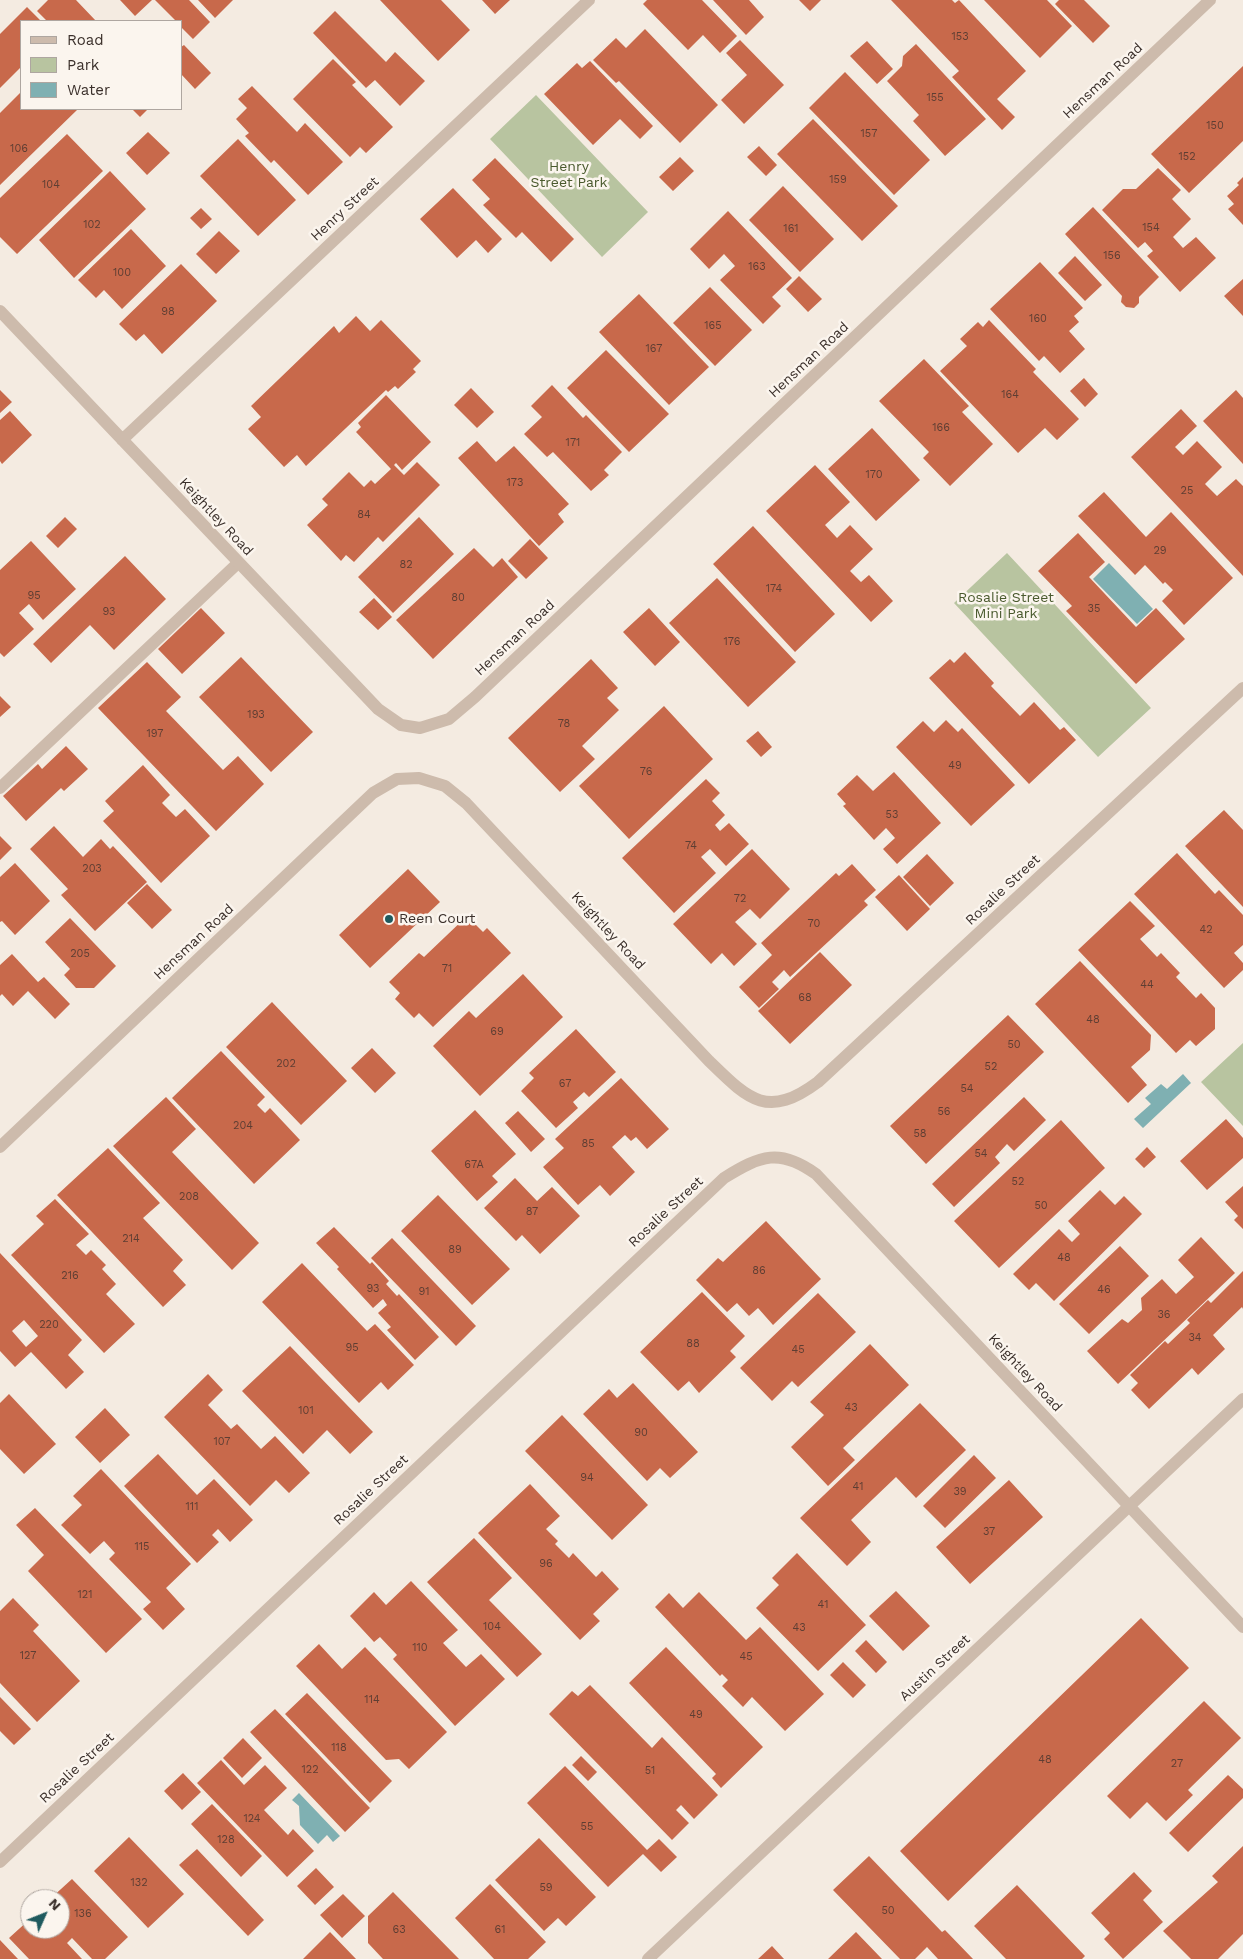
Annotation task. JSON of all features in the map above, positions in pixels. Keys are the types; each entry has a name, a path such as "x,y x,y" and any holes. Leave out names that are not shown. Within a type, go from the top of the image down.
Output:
{"street":[{"name":"Henry Street","path":"122,440 589,0"},
{"name":"Hensman Road","path":"420,728 449,719 474,697 1210,0"},
{"name":"Keightley Road","path":"0,311 378,709 401,725 420,728"},
{"path":"2,781 238,563"},
{"name":"Rosalie Street","path":"775,1102 794,1098 818,1082 1243,688"},
{"name":"Keightley Road","path":"419,778 445,786 466,803 739,1090 753,1099 763,1102 775,1102"},
{"name":"Hensman Road","path":"0,1147 373,793 396,779 419,778"},
{"name":"Keightley Road","path":"774,1157 784,1157 802,1164 816,1174 1243,1626"},
{"name":"Rosalie Street","path":"0,1862 724,1178 746,1164 774,1157"},
{"name":"Austin Street","path":"648,1959 1243,1400"}],"green space":[{"name":"Henry Street Park","path":"536,95 648,212 602,257 490,139"},
{"name":"Rosalie Street Mini Park","path":"1007,553 1151,708 1098,757 954,603"},
{"path":"1243,1043 1243,1126 1201,1082"}],"water":[{"path":"1109,563 1153,609 1137,624 1093,579"},
{"path":"1183,1074 1191,1083 1143,1128 1134,1119 1151,1104 1145,1098 1161,1084 1167,1089"},
{"path":"299,1793 340,1836 333,1842 327,1835 318,1844 300,1825 299,1806 292,1800"}],"building":[{"path":"48,0 76,0 95,20 46,20 37,11"},
{"path":"120,0 152,0 135,16"},
{"path":"155,0 189,0 210,22 193,39 182,28 182,20 175,20"},
{"path":"198,0 233,0 215,18"},
{"path":"380,0 441,0 470,30 438,61"},
{"path":"482,0 510,0 495,14"},
{"path":"647,0 702,0 737,36 720,53 703,35 688,50 643,4"},
{"path":"713,0 749,0 764,17 746,35"},
{"path":"799,0 821,0 810,11"},
{"path":"891,0 952,0 955,3 959,0 1026,71 997,99 1015,117 1002,130 952,77 959,71"},
{"path":"984,0 1047,0 1072,26 1040,58"},
{"path":"1059,0 1084,0 1110,26 1093,43 1055,4"},
{"path":"27,7 40,20 20,20 20,68 0,88 0,34"},
{"path":"335,11 386,62 395,52 425,81 400,106 375,80 366,88 313,33"},
{"path":"645,29 718,105 680,143 619,81 616,83 593,60 616,38 626,48"},
{"path":"740,40 784,85 744,124 721,100 747,75 726,53"},
{"path":"867,41 893,69 877,84 850,56"},
{"path":"916,44 986,119 945,156 913,121 919,115 887,81 902,66 903,56"},
{"path":"184,45 211,73 195,89 182,75 182,46"},
{"path":"333,59 356,82 352,85 393,127 366,153 360,147 350,157 293,99"},
{"path":"590,61 653,126 640,139 620,119 593,145 544,94 577,63 582,68"},
{"path":"1243,66 1243,141 1189,193 1151,154"},
{"path":"845,72 930,160 894,195 809,108"},
{"path":"252,86 297,132 305,123 343,162 308,195 274,160 271,163 245,136 249,133 236,119 247,108 238,99"},
{"path":"20,93 20,110 77,110 0,185 0,113"},
{"path":"133,110 147,110 140,117"},
{"path":"813,119 898,206 862,241 777,154"},
{"path":"148,132 170,153 147,175 126,153"},
{"path":"67,134 103,171 17,254 0,237 0,198"},
{"path":"238,139 296,200 258,236 200,176"},
{"path":"759,146 777,165 766,176 747,157"},
{"path":"680,157 694,171 673,191 659,177"},
{"path":"495,158 574,239 551,262 522,232 516,238 483,205 490,199 472,180"},
{"path":"1158,168 1181,190 1172,199 1191,219 1173,237 1183,248 1196,237 1216,258 1180,292 1147,256 1153,251 1145,242 1138,248 1102,210 1123,189 1136,189"},
{"path":"110,171 146,209 74,278 39,240"},
{"path":"1243,177 1243,225 1228,209 1234,204 1227,196 1239,185 1237,183"},
{"path":"783,186 834,239 800,272 749,220"},
{"path":"453,188 502,239 488,253 476,240 457,258 420,219"},
{"path":"1093,207 1159,277 1139,297 1139,303 1134,308 1126,307 1121,302 1122,296 1065,234"},
{"path":"201,208 212,219 201,229 190,218"},
{"path":"728,211 792,278 772,297 781,306 763,324 720,280 735,266 724,254 709,269 690,249"},
{"path":"131,229 166,266 122,309 104,290 96,298 78,280"},
{"path":"219,231 240,251 216,274 196,254"},
{"path":"1075,256 1102,285 1085,301 1058,273"},
{"path":"1040,262 1083,308 1074,316 1079,322 1069,331 1085,349 1060,373 1044,356 1039,361 990,309"},
{"path":"181,264 217,301 162,354 144,334 136,341 119,324"},
{"path":"799,276 822,299 808,312 786,289"},
{"path":"1243,279 1243,316 1224,296"},
{"path":"710,287 752,330 715,366 673,323"},
{"path":"639,294 709,367 669,405 599,332"},
{"path":"356,316 370,331 381,320 421,361 413,369 416,372 398,389 395,386 388,392 386,390 306,466 297,455 284,467 248,429 261,417 251,406 334,326 339,333"},
{"path":"989,320 1036,369 1033,372 1079,419 1057,440 1045,428 1018,453 940,371 967,346 960,339 978,322 983,327"},
{"path":"606,350 669,414 629,452 567,388"},
{"path":"924,359 969,406 962,412 993,444 950,486 923,458 929,452 879,401"},
{"path":"1084,378 1098,394 1085,407 1070,391"},
{"path":"552,385 583,418 586,415 622,452 604,470 609,475 591,491 553,452 547,457 524,434 542,417 531,406"},
{"path":"471,388 494,412 477,428 454,405"},
{"path":"0,390 12,402 0,413"},
{"path":"1236,390 1243,398 1243,464 1203,421"},
{"path":"386,395 431,442 402,470 396,463 394,465 404,475 417,462 440,485 383,542 378,537 354,562 346,555 341,561 307,525 328,505 322,499 349,472 364,487 371,480 375,484 391,469 356,432 361,427 358,423"},
{"path":"1181,409 1197,426 1175,447 1183,455 1197,441 1222,467 1205,484 1217,496 1236,479 1243,486 1243,576 1131,457"},
{"path":"10,411 32,435 2,464 0,461 0,420"},
{"path":"872,428 920,480 876,521 828,469"},
{"path":"477,441 496,462 514,446 569,504 558,514 564,522 539,546 458,458"},
{"path":"815,465 850,502 825,525 837,538 850,525 873,549 850,571 861,582 869,575 893,601 871,622 766,511"},
{"path":"1104,492 1146,537 1171,512 1233,578 1184,625 1162,601 1173,590 1165,582 1163,584 1145,565 1135,575 1078,516"},
{"path":"65,517 77,529 58,548 46,536"},
{"path":"419,517 454,554 393,613 358,577"},
{"path":"753,526 835,614 795,652 713,564"},
{"path":"1078,533 1105,562 1089,577 1136,627 1156,608 1185,639 1136,684 1066,611 1072,606 1038,571"},
{"path":"530,539 548,558 526,579 508,561"},
{"path":"31,541 76,589 43,620 29,604 19,613 34,629 4,657 0,653 0,570"},
{"path":"474,548 493,567 502,558 518,577 433,659 396,620"},
{"path":"125,556 166,599 114,650 90,625 51,663 33,644"},
{"path":"717,578 796,662 748,707 669,623"},
{"path":"374,598 392,617 378,630 359,612"},
{"path":"201,608 225,633 182,674 158,649"},
{"path":"649,608 680,642 655,666 623,632"},
{"path":"965,652 994,683 991,686 1020,716 1034,702 1060,730 1064,727 1076,740 1029,784 929,678 950,659 954,663"},
{"path":"241,657 313,732 271,772 199,697"},
{"path":"591,659 618,688 607,698 619,710 582,746 595,759 560,792 508,738"},
{"path":"147,662 181,697 166,711 223,770 238,756 264,784 216,831 98,708"},
{"path":"0,696 11,707 0,717"},
{"path":"664,706 713,759 629,839 579,786"},
{"path":"946,720 958,732 962,728 1015,785 971,826 896,747 923,721 934,732"},
{"path":"758,731 772,747 761,757 746,741"},
{"path":"66,746 88,769 64,791 61,788 26,821 3,796 38,764 42,769"},
{"path":"143,765 170,795 162,803 176,817 185,809 210,836 161,883 103,821 114,811 105,801"},
{"path":"894,772 941,823 897,864 883,849 895,838 886,828 874,840 843,806 846,804 837,794 857,775 873,791"},
{"path":"706,779 720,793 712,801 725,815 715,825 720,831 729,823 749,844 726,866 710,849 701,857 716,873 674,913 622,858"},
{"path":"1224,810 1243,830 1243,907 1185,846"},
{"path":"54,826 83,857 101,839 110,849 113,846 147,882 95,931 61,895 68,889 30,849"},
{"path":"0,836 12,848 0,860"},
{"path":"752,849 790,889 760,919 750,909 735,922 757,944 734,966 722,953 711,964 673,924"},
{"path":"1177,853 1215,894 1219,890 1243,915 1243,945 1234,953 1243,963 1243,970 1224,988 1134,894"},
{"path":"927,854 954,883 930,906 903,877"},
{"path":"15,863 50,901 15,935 2,921 0,922 0,877"},
{"path":"852,864 876,890 864,901 868,905 790,977 784,970 772,982 779,989 759,1008 739,987 772,955 761,943 836,873 839,876"},
{"name":"Reen Court","path":"408,869 440,902 370,968 339,935"},
{"path":"899,875 930,909 907,931 875,897"},
{"path":"147,884 172,910 152,929 127,903"},
{"path":"1130,901 1155,926 1140,939 1157,957 1161,953 1180,973 1176,977 1196,998 1201,993 1215,1008 1215,1029 1196,1046 1190,1040 1176,1053 1078,950"},
{"path":"467,916 483,932 487,928 511,953 433,1027 419,1013 414,1018 395,999 400,993 389,982 419,953 424,957"},
{"path":"70,918 116,966 94,988 76,988 64,975 70,969 45,942"},
{"path":"820,952 852,985 790,1044 758,1011"},
{"path":"12,954 38,982 44,977 70,1004 55,1019 28,991 13,1006 2,994 0,996 0,965"},
{"path":"1080,961 1151,1035 1150,1050 1131,1067 1147,1085 1128,1103 1035,1004"},
{"path":"523,974 563,1017 480,1096 433,1046 469,1011 476,1018"},
{"path":"272,1002 347,1081 301,1125 226,1047"},
{"path":"1008,1015 1044,1052 926,1164 890,1126"},
{"path":"576,1029 616,1072 589,1097 584,1092 573,1102 578,1108 556,1128 521,1091 534,1078 529,1073"},
{"path":"372,1048 396,1073 375,1093 351,1068"},
{"path":"221,1051 265,1097 257,1105 265,1113 270,1108 300,1140 254,1184 172,1098"},
{"path":"621,1078 669,1129 647,1149 636,1137 631,1141 625,1135 612,1147 635,1172 610,1196 600,1185 578,1205 543,1167 564,1148 555,1139"},
{"path":"166,1097 196,1129 172,1152 259,1243 232,1270 113,1146"},
{"path":"1024,1097 1046,1120 1014,1151 1007,1144 995,1157 1000,1163 954,1207 932,1184"},
{"path":"475,1110 516,1154 492,1176 498,1182 477,1201 431,1151"},
{"path":"518,1111 545,1139 531,1152 505,1123"},
{"path":"1226,1119 1243,1138 1243,1158 1207,1190 1180,1161"},
{"path":"1061,1120 1105,1168 999,1268 954,1221"},
{"path":"1147,1147 1156,1157 1144,1168 1135,1159"},
{"path":"108,1148 160,1203 143,1218 183,1260 173,1271 186,1285 163,1307 57,1195"},
{"path":"515,1178 537,1201 552,1187 580,1216 540,1254 522,1235 516,1241 484,1208"},
{"path":"1243,1186 1243,1229 1234,1220 1238,1216 1225,1202"},
{"path":"1100,1190 1115,1205 1124,1196 1142,1214 1054,1301 1036,1283 1029,1290 1013,1274 1059,1229 1072,1242 1080,1234 1068,1221"},
{"path":"438,1195 510,1269 472,1305 401,1231"},
{"path":"55,1199 89,1234 76,1245 86,1255 91,1250 106,1265 102,1269 116,1284 106,1294 135,1324 104,1353 11,1255 44,1224 36,1216"},
{"path":"766,1221 821,1279 773,1325 758,1308 749,1316 737,1303 727,1312 696,1280 718,1258 723,1262"},
{"path":"334,1227 370,1264 372,1262 389,1281 386,1284 397,1296 399,1294 439,1337 415,1360 387,1330 391,1327 378,1313 387,1305 383,1299 373,1308 316,1243"},
{"path":"1201,1237 1235,1273 1118,1384 1087,1351 1122,1319 1128,1323 1142,1310 1141,1298 1162,1279 1176,1294 1194,1277 1178,1260"},
{"path":"392,1238 476,1326 456,1346 371,1258"},
{"path":"1120,1246 1149,1276 1089,1334 1059,1304"},
{"path":"0,1253 82,1340 68,1355 84,1372 66,1389 31,1352 15,1367 0,1351","holes":["24,1320 38,1336 26,1347 12,1331"]},
{"path":"302,1263 367,1331 375,1324 414,1365 388,1390 381,1382 359,1403 262,1302"},
{"path":"1243,1271 1243,1309 1242,1307 1213,1335 1225,1349 1198,1375 1192,1368 1149,1409 1131,1390 1138,1383 1130,1375 1165,1341 1168,1344 1190,1323 1187,1320 1208,1300 1211,1303"},
{"path":"702,1292 745,1336 730,1351 736,1357 699,1393 689,1381 678,1391 640,1352"},
{"path":"818,1293 856,1332 798,1387 792,1381 772,1401 740,1368"},
{"path":"870,1344 909,1385 843,1448 855,1460 828,1486 791,1447 824,1415 810,1402"},
{"path":"290,1346 373,1432 350,1454 327,1430 303,1454 242,1391"},
{"path":"208,1374 223,1390 208,1405 231,1429 237,1424 261,1449 275,1436 310,1473 289,1493 276,1480 250,1506 164,1417"},
{"path":"633,1383 698,1452 670,1478 660,1468 647,1481 583,1414 609,1389 617,1398"},
{"path":"9,1394 56,1444 24,1474 0,1449 0,1403"},
{"path":"920,1403 966,1450 916,1498 896,1477 851,1520 871,1542 847,1566 800,1518"},
{"path":"105,1408 130,1435 100,1463 75,1437"},
{"path":"562,1415 648,1505 612,1540 525,1451"},
{"path":"158,1454 197,1495 214,1479 253,1520 230,1542 218,1529 212,1535 219,1542 197,1563 124,1486"},
{"path":"974,1455 996,1478 945,1528 923,1506"},
{"path":"101,1469 191,1564 166,1588 185,1609 163,1630 143,1609 151,1602 109,1559 115,1553 104,1541 90,1554 61,1525 82,1505 73,1496"},
{"path":"1009,1480 1043,1517 970,1584 936,1547"},
{"path":"530,1484 560,1516 546,1529 558,1541 555,1544 569,1558 573,1553 596,1577 602,1571 619,1589 593,1614 600,1621 580,1640 478,1533"},
{"path":"35,1508 142,1619 106,1653 28,1571 44,1555 16,1525"},
{"path":"474,1538 512,1578 489,1600 542,1654 517,1677 427,1582"},
{"path":"797,1553 866,1625 818,1671 756,1608 779,1585 772,1578"},
{"path":"411,1581 458,1630 443,1643 466,1667 481,1654 505,1679 455,1726 393,1659 397,1655 380,1637 374,1642 350,1616 374,1592 386,1605"},
{"path":"896,1591 930,1626 903,1651 869,1616"},
{"path":"699,1592 746,1640 760,1627 824,1694 785,1731 752,1697 743,1707 722,1686 728,1680 722,1674 720,1676 655,1607 669,1593 683,1608"},
{"path":"13,1598 39,1625 33,1631 80,1681 37,1722 0,1683 0,1611"},
{"path":"1141,1618 1189,1668 948,1901 900,1851"},
{"path":"866,1640 887,1662 876,1673 855,1651"},
{"path":"319,1644 342,1669 365,1647 447,1732 409,1769 399,1759 386,1760 296,1666"},
{"path":"666,1647 763,1747 721,1788 712,1778 716,1774 629,1683"},
{"path":"843,1662 866,1685 853,1698 830,1675"},
{"path":"590,1685 652,1748 662,1737 718,1795 694,1819 681,1805 676,1810 689,1823 672,1840 549,1714 572,1691 578,1696"},
{"path":"307,1693 392,1781 370,1803 285,1714"},
{"path":"0,1697 31,1729 14,1745 0,1731"},
{"path":"1204,1701 1241,1738 1188,1790 1193,1795 1166,1821 1147,1802 1130,1819 1107,1796"},
{"path":"275,1709 370,1808 345,1832 250,1732"},
{"path":"243,1738 262,1758 242,1778 223,1758"},
{"path":"581,1756 597,1772 588,1781 572,1765"},
{"path":"221,1760 244,1785 265,1765 287,1788 264,1810 288,1835 293,1829 314,1851 287,1877 197,1783"},
{"path":"565,1766 647,1850 659,1839 677,1857 661,1872 643,1854 608,1887 527,1803"},
{"path":"183,1773 201,1792 182,1810 164,1791"},
{"path":"1228,1775 1243,1789 1243,1798 1188,1852 1169,1833"},
{"path":"212,1804 262,1856 241,1877 191,1824"},
{"path":"129,1837 184,1894 148,1928 94,1871"},
{"path":"539,1838 596,1897 566,1926 558,1918 544,1931 495,1880"},
{"path":"1243,1846 1243,1934 1218,1959 1191,1959 1163,1931 1218,1882 1212,1876"},
{"path":"197,1849 264,1920 248,1936 179,1865"},
{"path":"869,1856 942,1932 945,1930 973,1959 938,1959 927,1947 915,1959 900,1959 833,1890"},
{"path":"316,1868 334,1887 315,1905 297,1886"},
{"path":"1134,1872 1152,1891 1143,1900 1163,1922 1123,1959 1104,1939 1110,1933 1091,1913"},
{"path":"72,1879 128,1937 105,1959 92,1959 72,1938 67,1943 82,1959 29,1959 9,1938 20,1928 20,1939 70,1939 70,1889 61,1889"},
{"path":"490,1884 546,1942 528,1959 494,1959 455,1918"},
{"path":"1017,1885 1085,1956 1082,1959 1006,1959 974,1926"},
{"path":"393,1892 459,1959 383,1959 368,1943 368,1916"},
{"path":"343,1894 365,1916 342,1938 320,1915"},
{"path":"330,1932 356,1959 303,1959"},
{"path":"856,1932 882,1959 828,1959"},
{"path":"0,1940 18,1959 0,1959"},
{"path":"772,1946 784,1959 758,1959"}],"place":[{"name":"Reen Court","path":"389,919"}]}
